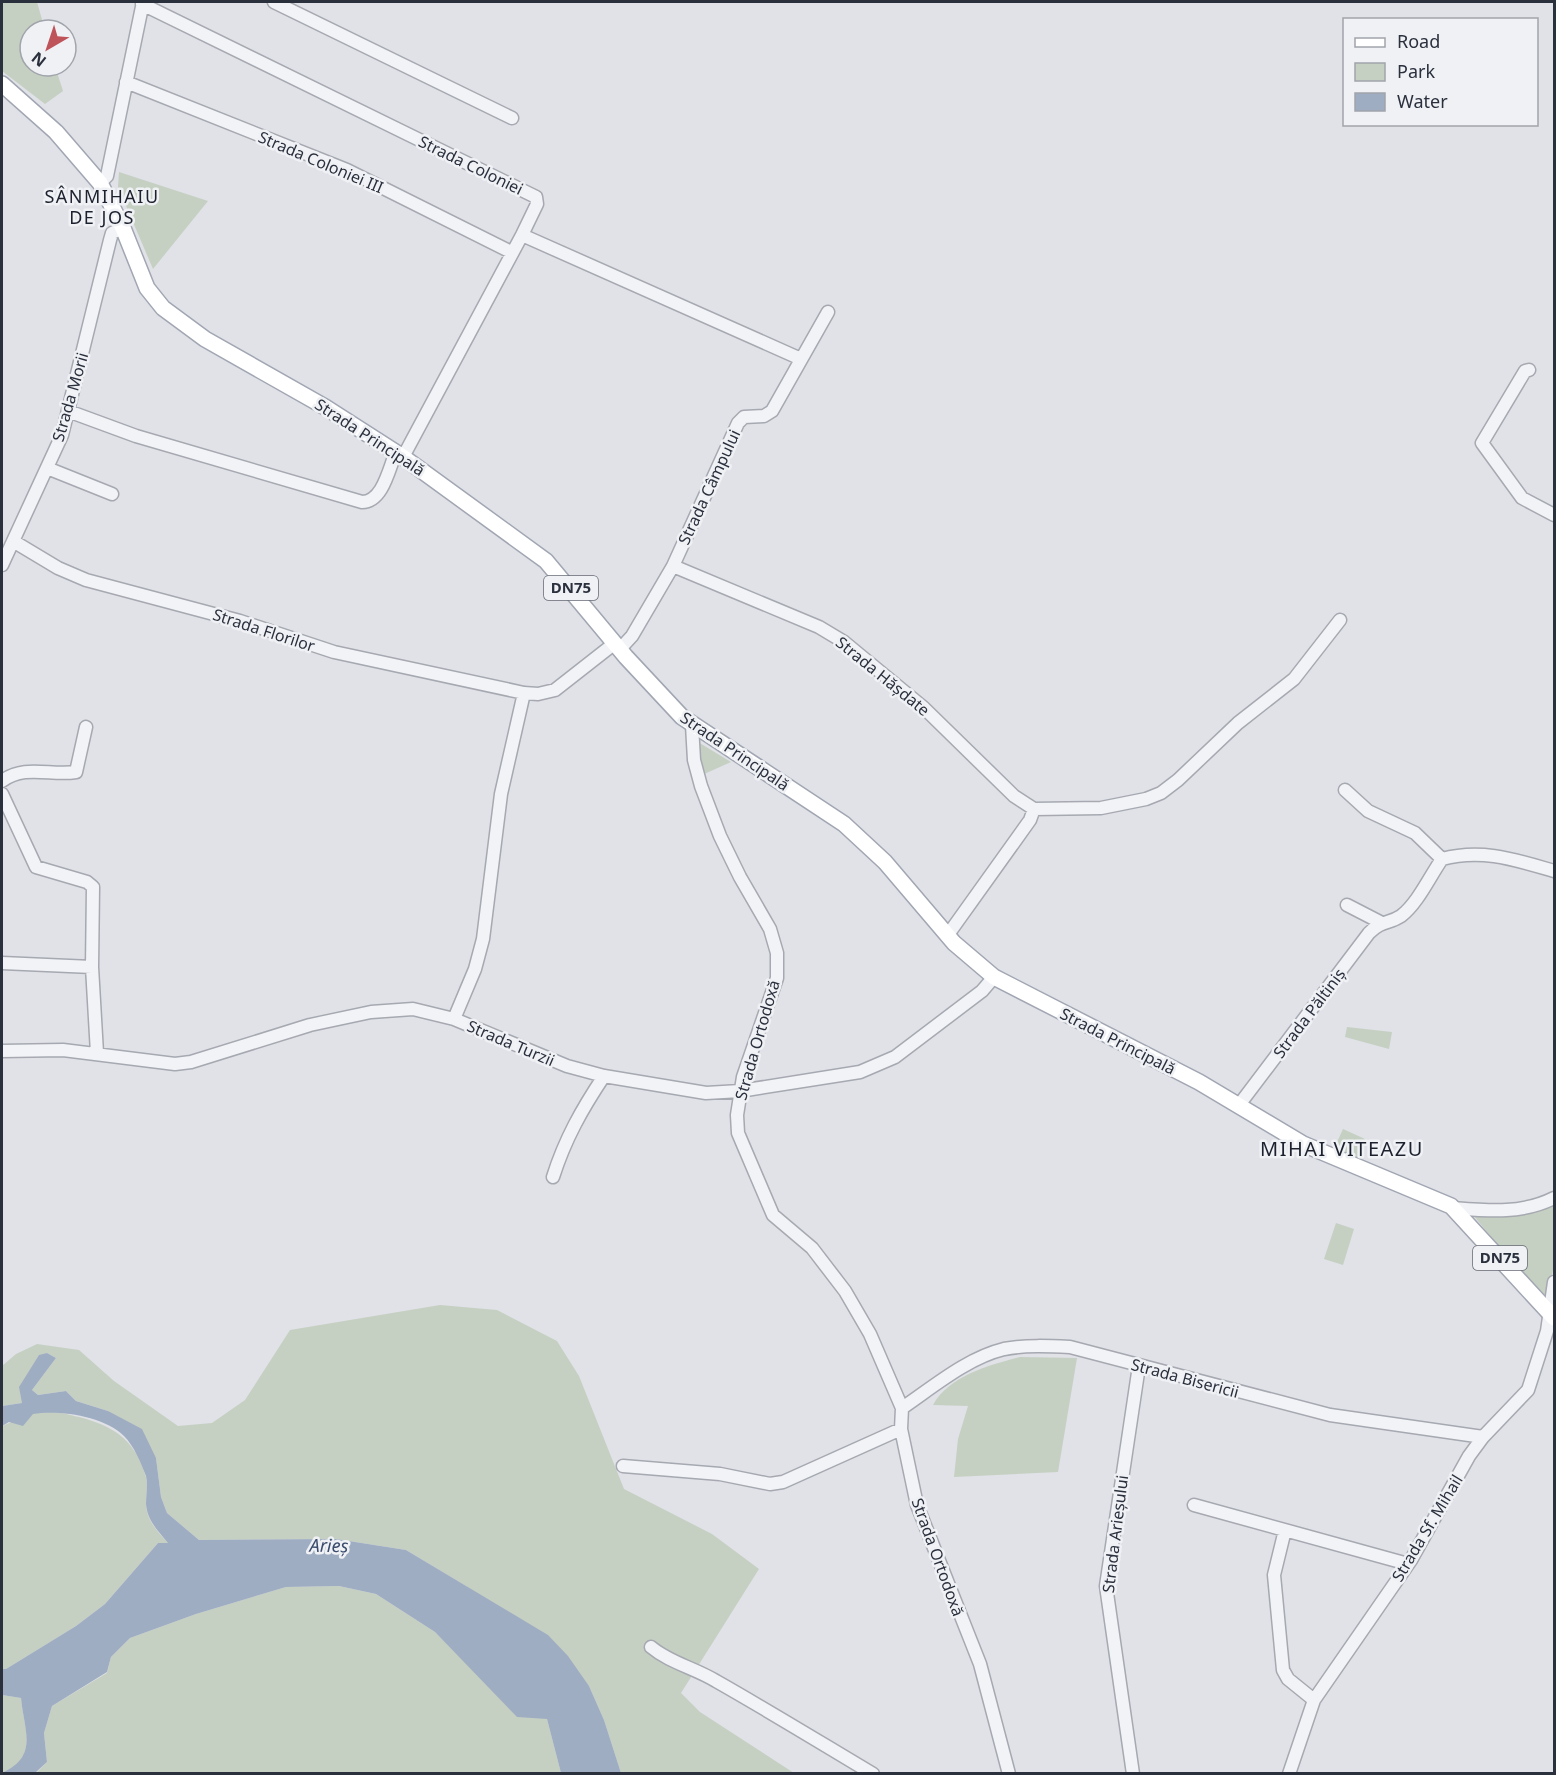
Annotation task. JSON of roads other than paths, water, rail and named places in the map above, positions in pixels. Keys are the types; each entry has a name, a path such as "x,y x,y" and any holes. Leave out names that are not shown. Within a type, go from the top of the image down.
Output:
{"main road":[{"name":"Strada Principală","path":"2,84 56,132 100,183 123,228 147,288 172,316 399,455 546,561 669,705 692,725 844,824 885,862 947,936 994,977 1239,1105 1303,1144 1455,1208 1551,1315"}],"street":[{"path":"274,2 512,118"},
{"name":"Strada Coloniei","path":"68,411 136,436 362,502 369,502 377,497 511,252 522,236 537,204 536,197 142,3 107,176 100,183"},
{"name":"Strada Coloniei III","path":"126,82 347,170 511,252"},
{"name":"Strada Morii","path":"2,565 62,435 112,233 123,228"},
{"path":"522,236 801,359"},
{"name":"Strada Câmpului","path":"618,646 632,636 673,566 738,423 744,417 764,416 772,411 828,312"},
{"path":"1529,370 1525,371 1482,443 1522,498 1554,515"},
{"path":"47,468 112,494"},
{"name":"Strada Florilor","path":"13,541 58,568 86,580 240,621 334,652 524,693 538,694 555,690 618,646"},
{"name":"Strada Hășdate","path":"673,566 819,627 844,642 924,708 1014,796 1034,809"},
{"path":"947,936 1030,820 1034,809 1101,808 1146,799 1161,792 1178,780 1238,723 1294,679 1340,620"},
{"path":"454,1019 475,969 483,939 501,794 524,693"},
{"name":"Strada Ortodoxă","path":"692,725 694,760 700,786 730,856 770,929 777,953 777,978 740,1091 736,1115 738,1133 773,1215 812,1248 845,1291 870,1334 902,1408 901,1429 917,1505 980,1664 1009,1773"},
{"path":"2,781 9,776 35,770 76,772 86,727"},
{"path":"1345,790 1368,811 1415,833 1442,859 1479,853 1507,857 1554,871"},
{"path":"2,794 36,867 91,885 97,1053"},
{"name":"Strada Păltiniș","path":"1239,1105 1369,933 1380,922 1399,918 1407,910 1442,859"},
{"path":"1347,904 1380,922"},
{"path":"2,963 93,967"},
{"name":"Strada Turzii","path":"2,1051 63,1050 175,1064 191,1062 310,1025 371,1012 413,1009 454,1019 567,1066 604,1076 706,1093 740,1091 860,1072 895,1057 982,990 994,977"},
{"path":"554,1177 562,1148 576,1119 604,1076"},
{"path":"1455,1208 1508,1211 1536,1206 1554,1198"},
{"name":"Strada Sf. Mihail","path":"1289,1773 1314,1700 1408,1564 1483,1437 1528,1390 1551,1315 1554,1282"},
{"name":"Strada Bisericii","path":"902,1408 984,1356 1004,1349 1038,1346 1070,1347 1330,1415 1483,1437"},
{"name":"Strada Arieșului","path":"1133,1773 1106,1586 1139,1365"},
{"path":"623,1466 720,1474 770,1484 796,1478 901,1429"},
{"path":"1194,1505 1408,1564"},
{"path":"1285,1530 1274,1575 1283,1670 1288,1679 1314,1700"},
{"path":"651,1647 668,1660 688,1665 873,1773"}],"water":[{"name":"Arieș","path":"47,1353 56,1358 32,1390 38,1395 66,1391 76,1401 108,1411 142,1429 156,1458 161,1497 167,1513 199,1540 336,1539 406,1550 548,1635 568,1656 589,1686 604,1720 621,1773 561,1773 547,1719 517,1717 435,1632 376,1594 339,1586 286,1587 196,1614 130,1638 111,1657 107,1672 52,1706 44,1733 47,1762 35,1773 2,1773 21,1759 25,1750 26,1732 21,1698 2,1695 2,1669 6,1669 76,1626 105,1604 158,1543 168,1543 148,1515 147,1479 139,1460 128,1440 115,1429 93,1419 55,1413 33,1414 23,1426 9,1422 2,1426 2,1406 22,1403 19,1387 39,1355"}],"district":[{"name":"SÂNMIHAIU DE JOS","path":"102,207"},
{"name":"MIHAI VITEAZU","path":"1342,1149"}]}
